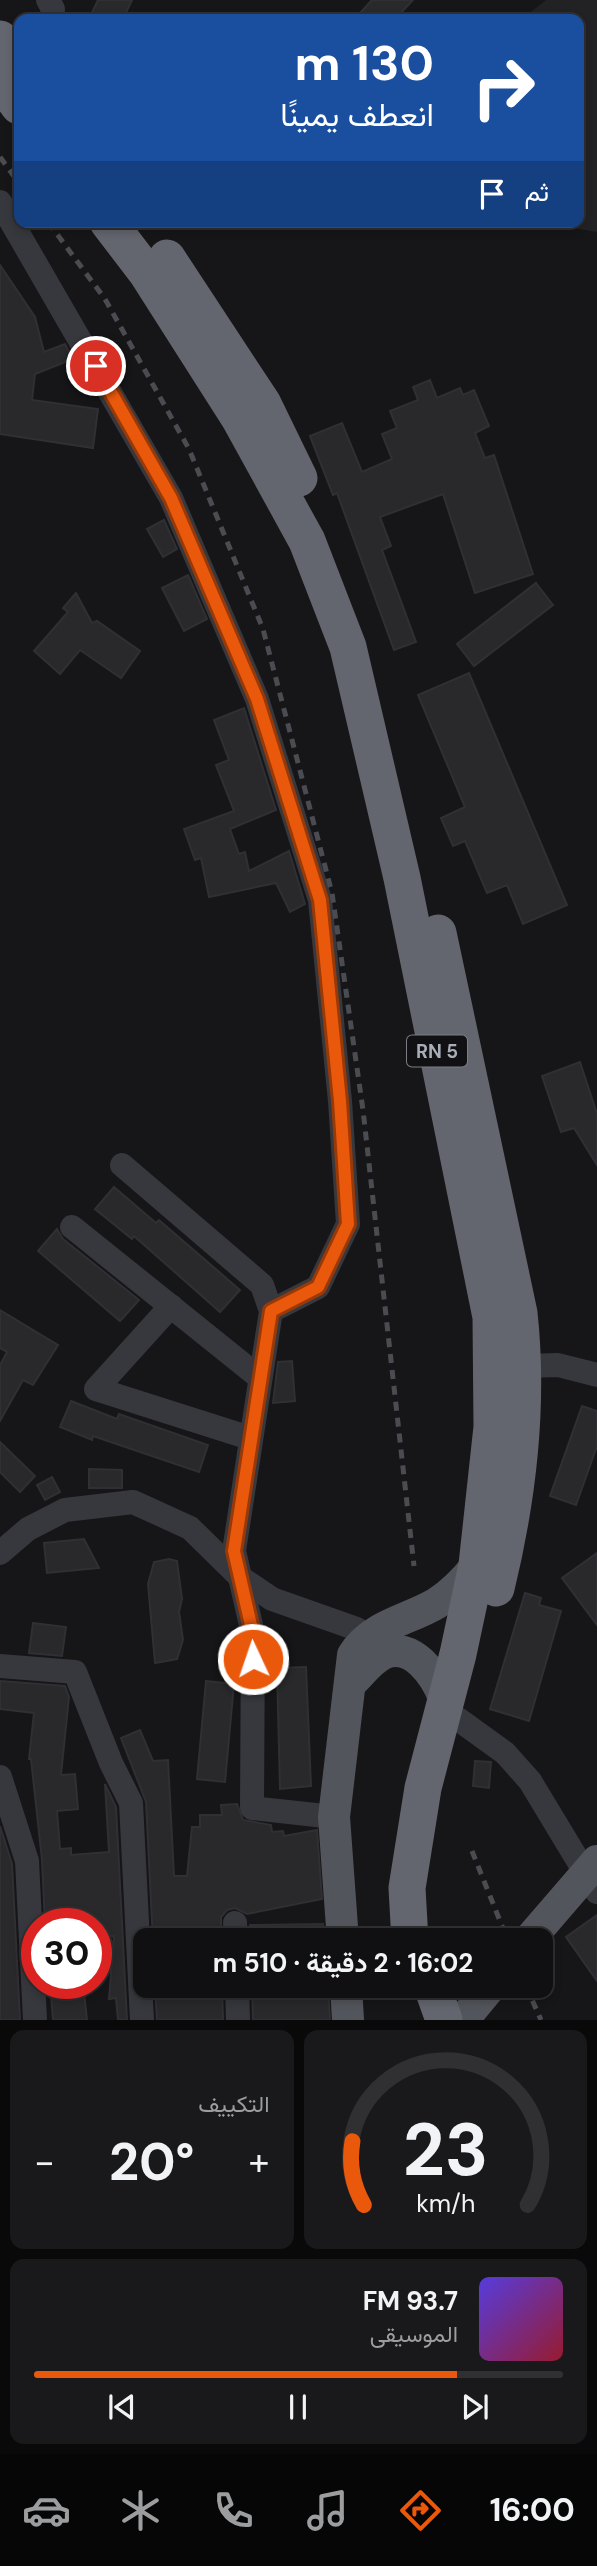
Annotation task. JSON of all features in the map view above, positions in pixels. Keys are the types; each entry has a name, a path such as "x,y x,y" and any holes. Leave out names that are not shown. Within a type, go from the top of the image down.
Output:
{"highway":[{"path":"0,39 14,57"},
{"path":"0,81 14,99"},
{"name":"RN 5","path":"113,228 147,273 240,419 307,541 348,648 402,878 491,1317 492,1427 477,1565 458,1654 447,1754 425,1891 427,1928"},
{"name":"RN 5","path":"144,228 263,404 326,533 367,641 425,876 483,1133 519,1313 525,1366 523,1431 503,1560 478,1660 451,1709 423,1788 407,1888 409,1928"},
{"path":"417,1998 424,2020"},
{"path":"436,1998 444,2020"}],"main road":[{"path":"342,1928 334,1816 348,1686 369,1650 393,1623 435,1604 457,1588 477,1565"},
{"path":"369,1650 408,1654 431,1672 451,1709"},
{"path":"541,1928 593,1875"},
{"path":"347,1998 348,2020"},
{"path":"463,2020 481,1998"}],"street":[{"path":"0,202 14,226"},
{"path":"15,228 171,498 257,699 320,900 340,1101 348,1224 318,1287 271,1311"},
{"path":"122,1165 262,1285 271,1311 234,1551 253,1634 252,1808 334,1816"},
{"path":"72,1227 260,1378"},
{"path":"171,1307 96,1389 250,1438"},
{"path":"525,1366 558,1365 597,1376"},
{"path":"0,1553 28,1529 65,1510 133,1502 190,1528 241,1578 272,1599 357,1629 369,1650"},
{"path":"0,1665 75,1672 131,1803 142,2020"},
{"path":"451,1709 505,1754 524,1774 593,1875"},
{"path":"0,1777 27,1861 35,2020"},
{"path":"237,1998 238,2020"}],"shaded area":[{"path":"546,0 597,0 597,232 573,228 584,228 584,14 528,14"}],"building":[{"path":"98,0 132,0 125,14 91,14"},
{"path":"372,0 413,0 400,14 360,13"},
{"path":"0,265 35,317 44,352 65,344 73,359 35,374 32,400 98,409 93,448 0,434"},
{"path":"430,380 437,398 460,388 463,395 474,390 489,426 475,433 485,458 494,455 533,574 475,593 443,494 380,517 391,546 382,550 416,642 394,650 337,493 333,495 310,436 342,423 362,472 392,459 382,434 397,428 390,411 418,400 413,387"},
{"path":"164,520 177,549 163,557 147,529"},
{"path":"188,575 207,619 184,631 162,588"},
{"path":"536,583 553,605 474,666 457,644"},
{"path":"76,593 92,623 97,621 140,651 121,678 80,650 60,674 34,651 68,612 63,608"},
{"path":"469,673 567,905 523,924 507,885 487,893 465,841 453,846 441,818 465,807 418,695"},
{"path":"244,708 276,810 230,829 239,854 245,852 249,871 289,851 305,904 290,912 276,883 209,897 201,858 195,860 184,829 234,811 216,765 229,760 214,720"},
{"path":"580,1062 597,1114 597,1165 574,1128 561,1132 542,1076"},
{"path":"114,1187 156,1223 159,1220 240,1290 220,1312 134,1236 132,1239 95,1209"},
{"path":"57,1229 63,1239 139,1300 120,1321 38,1251"},
{"path":"0,1310 58,1345 33,1385 23,1380 0,1421 0,1365 7,1352 0,1348"},
{"path":"292,1361 295,1401 273,1403 278,1362"},
{"path":"71,1401 117,1419 119,1414 208,1445 199,1472 93,1436 92,1440 60,1427"},
{"path":"582,1406 597,1411 597,1446 576,1505 550,1496"},
{"path":"0,1442 35,1476 20,1492 0,1472"},
{"path":"89,1469 122,1470 122,1488 89,1488"},
{"path":"52,1477 60,1492 45,1500 37,1485"},
{"path":"84,1539 99,1568 47,1573 44,1543"},
{"path":"597,1553 597,1625 562,1578"},
{"path":"169,1559 177,1561 182,1599 179,1612 183,1640 177,1659 155,1663 148,1584 154,1562"},
{"path":"525,1593 541,1598 539,1605 561,1611 529,1721 490,1709"},
{"path":"33,1623 66,1627 62,1656 29,1653"},
{"path":"306,1667 311,1786 280,1789 277,1668"},
{"path":"0,1681 65,1686 69,1697 61,1775 75,1774 78,1809 57,1811 60,1849 71,1848 71,1855 109,1852 105,1784 116,1807 127,2020 118,2020 116,1998 112,1999 112,1908 44,1908 42,1860 29,1759 34,1713 0,1709"},
{"path":"206,1681 234,1684 225,1782 197,1779"},
{"path":"140,1730 153,1761 168,1760 174,1876 187,1876 192,1827 200,1827 200,1815 222,1815 221,1805 237,1804 243,1820 271,1825 272,1832 283,1831 284,1836 317,1830 322,1899 247,1914 235,1908 227,1910 221,1917 221,1928 152,1928 146,1802 121,1738"},
{"path":"475,1761 491,1762 489,1788 473,1786"},
{"path":"0,1826 12,1864 20,2020 0,2020"},
{"path":"597,1915 597,1981 566,1937"},
{"path":"323,1924 323,1928 250,1928 250,1925"},
{"path":"156,1998 222,1998 223,2020 157,2020"},
{"path":"252,1998 329,1998 330,2020 253,2020"},
{"path":"51,1999 85,1999 87,2020 53,2020"}],"railway":[{"path":"0,157 14,176"},
{"path":"52,228 105,299 189,449 263,629 332,893 363,1110 414,1566"},
{"path":"472,1851 503,1928"},
{"path":"531,1998 541,2020"}],"route":[{"path":"96,366 171,498 257,699 320,900 340,1101 348,1224 318,1287 271,1311 234,1551 253,1634 253,1659"}]}
